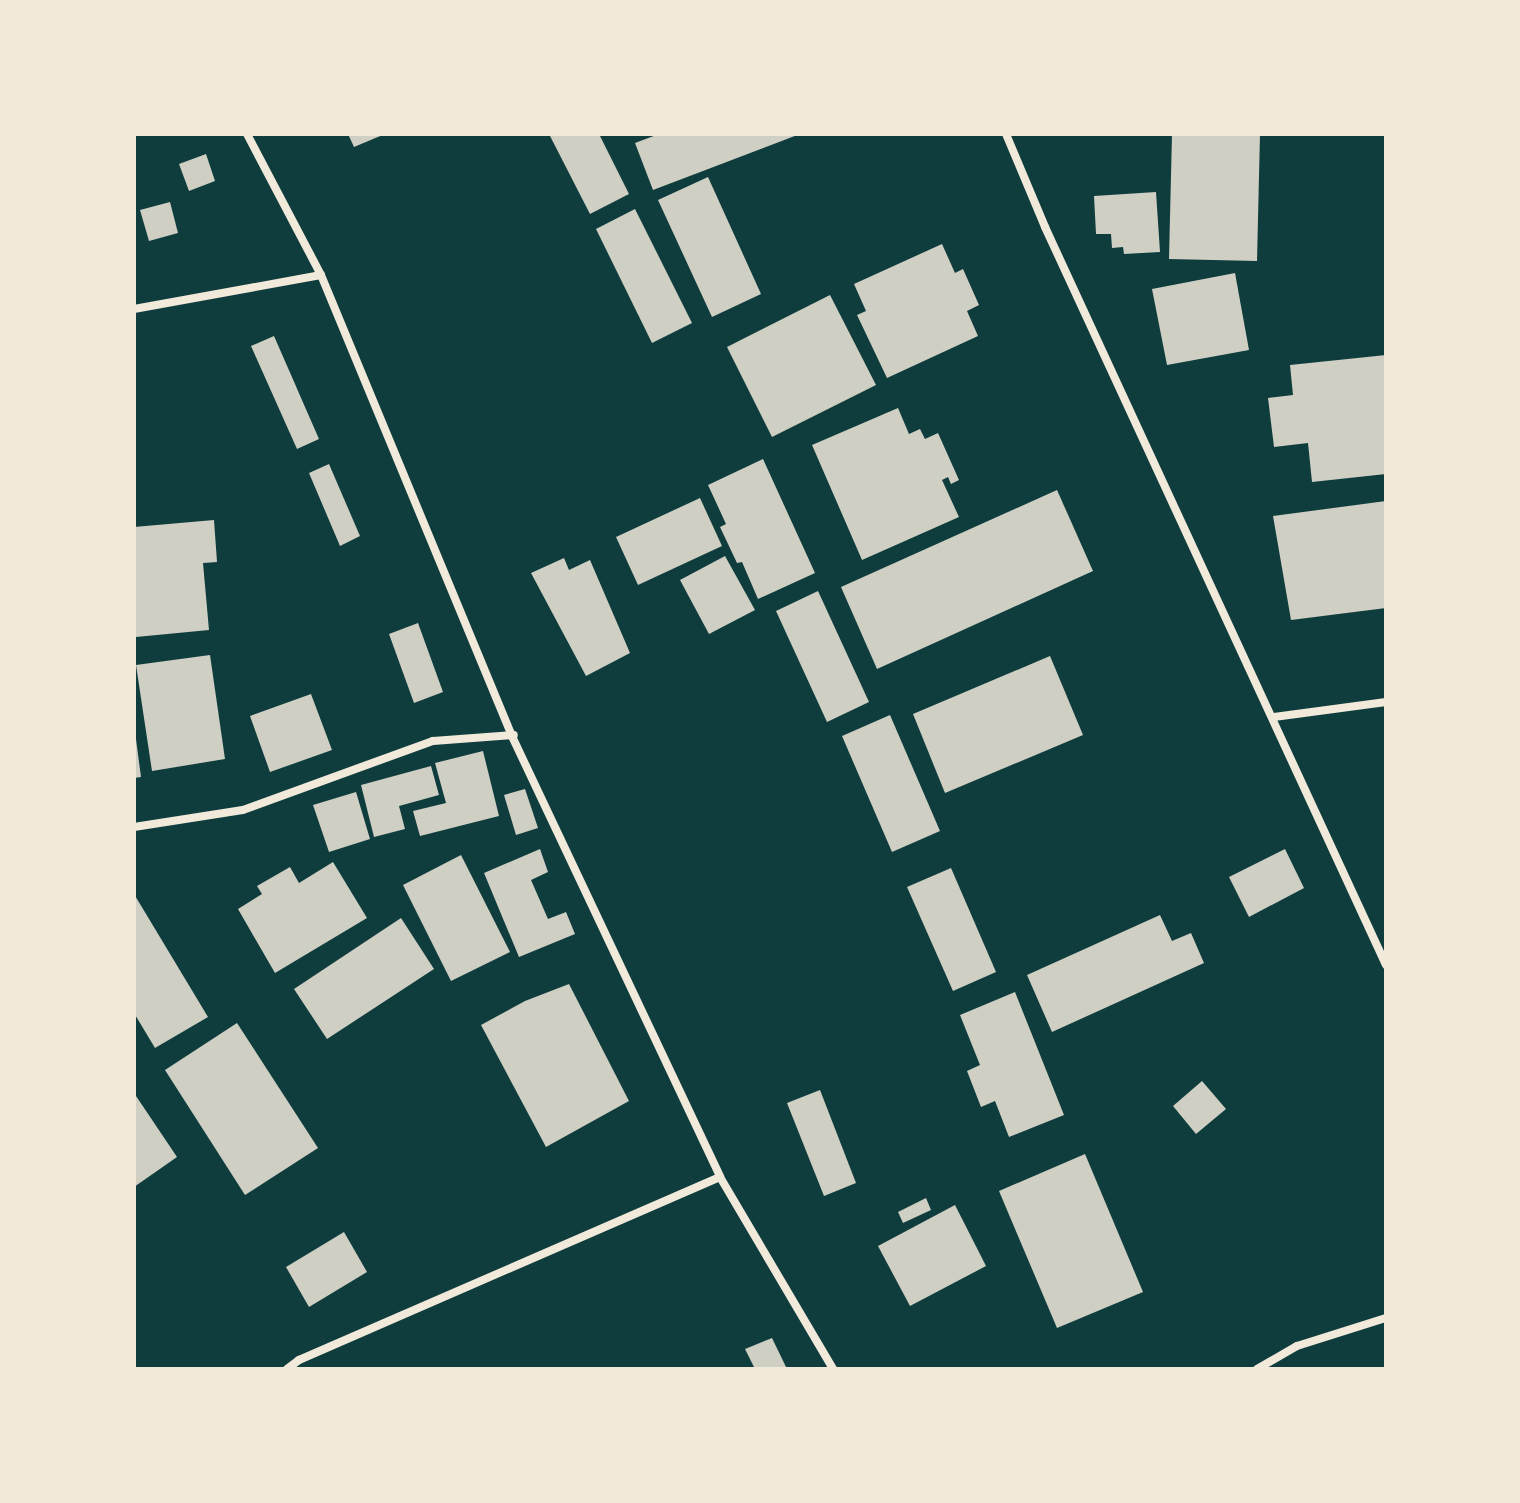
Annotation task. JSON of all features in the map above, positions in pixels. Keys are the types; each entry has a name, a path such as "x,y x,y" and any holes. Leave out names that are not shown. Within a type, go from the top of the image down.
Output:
{"street":[{"path":"247,134 321,275 514,735 720,1177 833,1369"},
{"path":"1006,134 1045,227 1386,965"},
{"path":"134,309 321,275"},
{"path":"1274,717 1386,702"},
{"path":"134,827 243,810 433,741 514,735"},
{"path":"287,1369 313,1354 720,1177"},
{"path":"1257,1369 1297,1346 1386,1318"}],"building":[{"path":"348,134 385,134 354,147"},
{"path":"549,134 599,134 629,194 590,214"},
{"path":"659,134 800,134 653,190 635,143"},
{"path":"1172,134 1260,134 1257,261 1169,259"},
{"path":"206,154 215,181 189,191 179,164"},
{"path":"708,177 761,294 712,317 658,200"},
{"path":"1156,192 1160,252 1124,254 1123,247 1112,248 1111,234 1096,234 1094,196"},
{"path":"170,202 178,233 149,241 140,210"},
{"path":"635,209 692,323 652,343 596,229"},
{"path":"942,244 955,273 963,269 979,305 967,311 978,336 887,378 857,315 866,311 854,284"},
{"path":"1235,273 1249,350 1167,365 1152,289"},
{"path":"830,295 876,385 772,437 727,347"},
{"path":"274,336 319,439 297,449 251,346"},
{"path":"1386,355 1386,474 1312,482 1308,443 1274,447 1268,398 1293,395 1290,365"},
{"path":"898,408 909,434 920,429 925,439 938,433 959,480 951,484 948,477 942,480 959,517 862,560 812,445"},
{"path":"763,459 815,573 758,599 742,562 737,563 720,527 726,524 708,485"},
{"path":"329,464 360,536 340,546 309,473"},
{"path":"1057,490 1093,571 877,669 841,587"},
{"path":"700,498 722,546 638,585 616,537"},
{"path":"1386,501 1386,608 1291,620 1273,516"},
{"path":"214,520 217,562 203,563 209,630 136,637 134,527"},
{"path":"725,556 755,610 709,634 680,580"},
{"path":"564,558 569,570 590,560 630,653 586,676 531,573"},
{"path":"818,591 869,702 827,722 776,611"},
{"path":"418,623 443,692 414,703 389,634"},
{"path":"210,655 225,759 152,771 136,665"},
{"path":"1050,656 1083,735 945,793 913,714"},
{"path":"311,694 332,750 270,772 250,716"},
{"path":"890,715 940,831 892,852 842,736"},
{"path":"134,724 141,777 134,778"},
{"path":"483,751 499,816 420,836 413,811 446,803 435,763"},
{"path":"431,766 439,795 399,806 405,829 374,837 361,785"},
{"path":"525,789 538,828 516,835 504,795"},
{"path":"356,792 370,839 329,852 313,805"},
{"path":"540,849 548,872 531,880 548,919 566,912 575,934 519,957 484,873"},
{"path":"1285,849 1304,888 1249,917 1229,877"},
{"path":"461,855 510,952 451,981 403,885"},
{"path":"333,862 367,918 275,973 238,909 262,894 257,886 290,867 299,883"},
{"path":"951,868 996,972 953,991 907,887"},
{"path":"134,894 208,1017 155,1048 134,1013"},
{"path":"1160,915 1172,941 1191,933 1204,963 1052,1032 1027,975"},
{"path":"401,918 434,969 327,1039 294,989"},
{"path":"569,984 629,1101 546,1147 481,1025 525,1001"},
{"path":"1015,992 1064,1115 1009,1137 995,1101 981,1107 967,1071 980,1065 960,1015"},
{"path":"237,1023 318,1148 245,1195 165,1070"},
{"path":"1202,1081 1226,1109 1196,1134 1173,1106"},
{"path":"820,1090 856,1183 824,1196 787,1103"},
{"path":"134,1093 177,1157 134,1187"},
{"path":"1085,1154 1143,1292 1057,1328 999,1191"},
{"path":"926,1198 931,1210 903,1223 898,1212"},
{"path":"955,1205 986,1266 910,1306 878,1246"},
{"path":"344,1232 367,1272 309,1307 286,1267"},
{"path":"772,1338 787,1369 755,1369 745,1349"}]}
